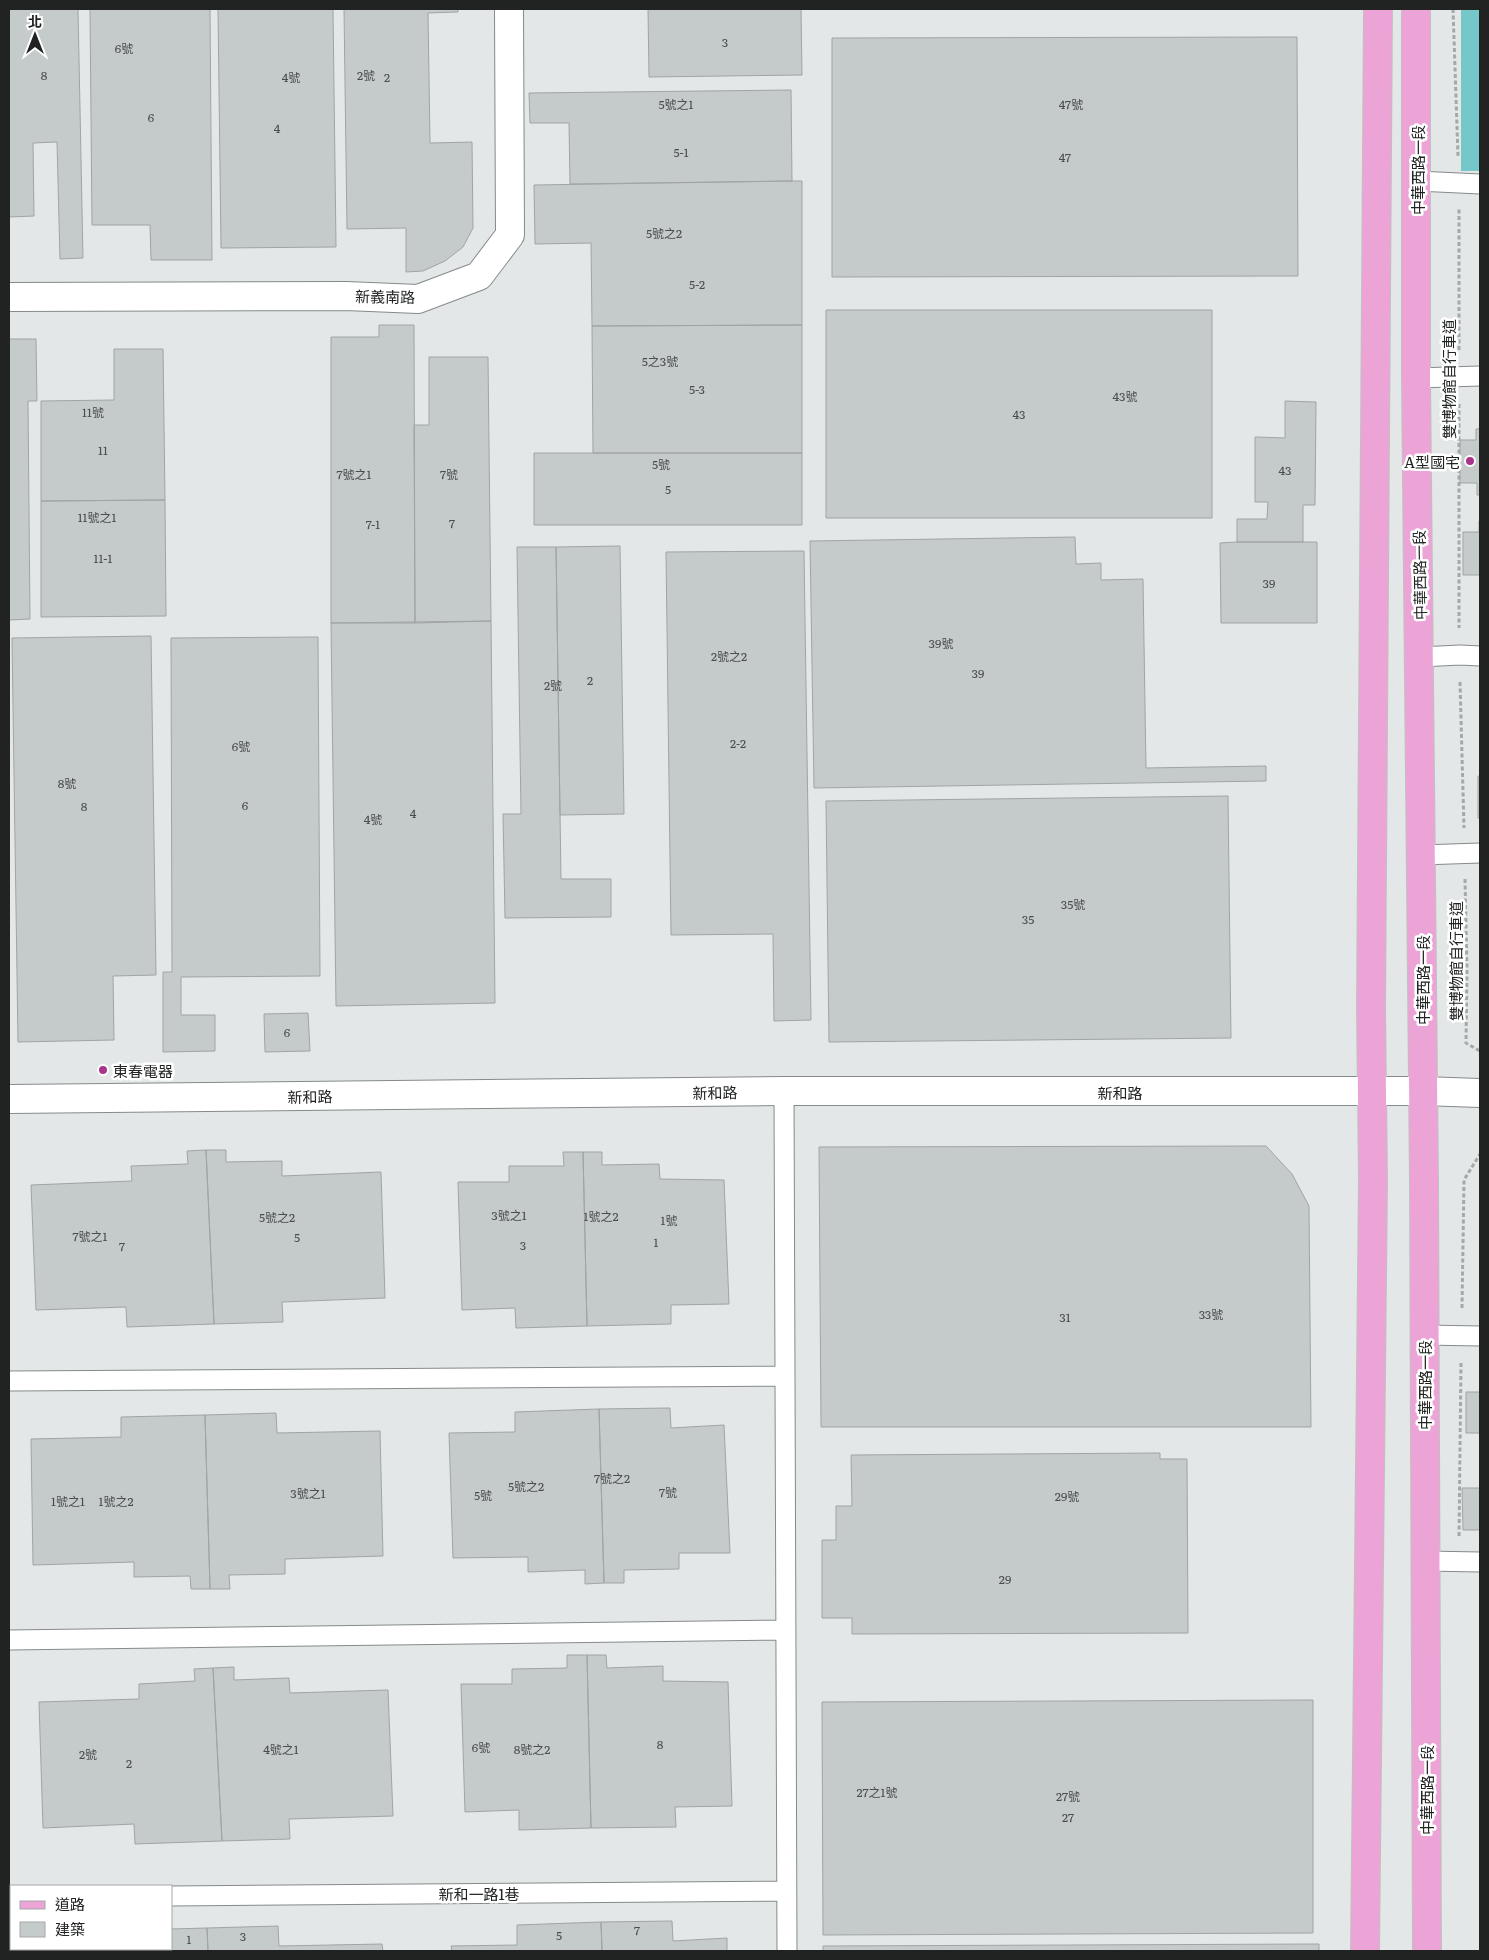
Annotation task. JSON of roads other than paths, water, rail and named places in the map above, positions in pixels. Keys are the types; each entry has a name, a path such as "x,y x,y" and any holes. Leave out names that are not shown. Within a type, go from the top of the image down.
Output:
{"main road":[{"path":"1366,1951 1378,9"},
{"name":"中華西路一段","path":"1416,9 1416,378 1420,657 1427,1951"}],"street":[{"name":"新義南路","path":"9,297 346,296 418,298 479,276 510,235 509,9"},
{"name":"新和路","path":"9,1099 784,1091 1422,1091 1480,1093"}],"lane":[{"path":"1417,181 1480,184"},
{"path":"1416,378 1480,376"},
{"path":"1420,657 1480,656"},
{"path":"1421,855 1480,853"},
{"path":"784,1091 786,1951"},
{"path":"1424,1336 1480,1336"},
{"path":"9,1381 785,1376"},
{"path":"1424,1561 1480,1562"},
{"path":"9,1640 785,1630"},
{"name":"新和一路1巷","path":"172,1896 786,1891"}],"place":[{"name":"A型國宅","path":"1470,461"},
{"name":"東春電器","path":"103,1070"}]}
